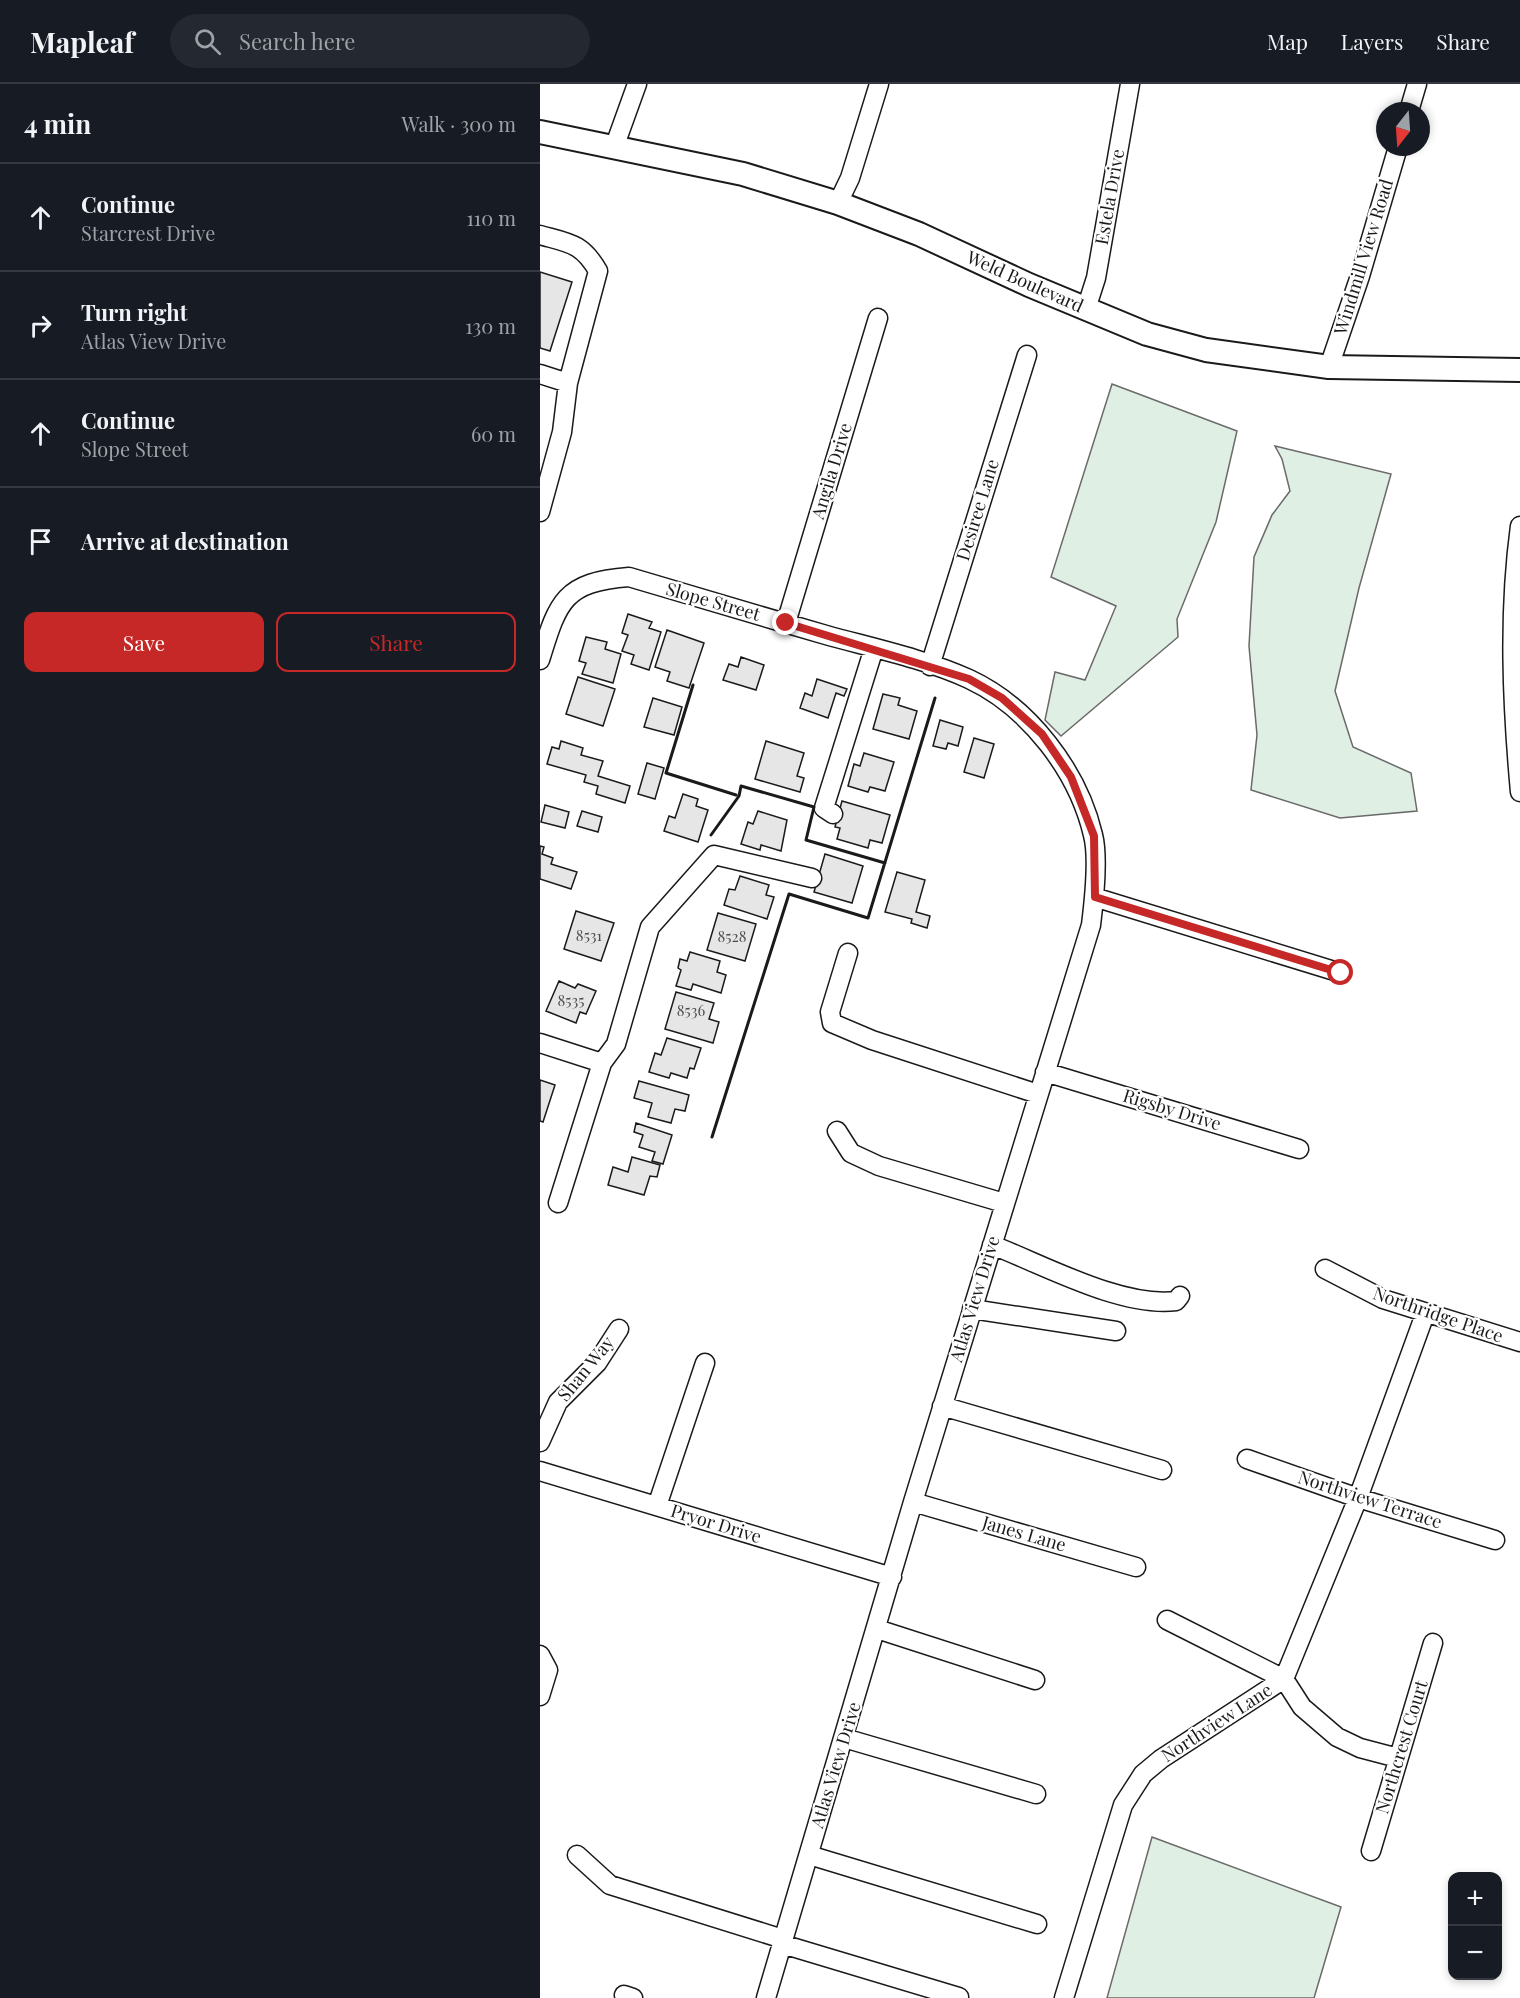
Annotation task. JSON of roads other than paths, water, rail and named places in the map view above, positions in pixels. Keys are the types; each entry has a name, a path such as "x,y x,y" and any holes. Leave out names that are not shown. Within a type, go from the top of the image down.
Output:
{"main road":[{"name":"Weld Boulevard","path":"540,132 615,145 743,174 838,203 919,234 1147,334 1206,350 1329,367 1520,370"}],"street":[{"path":"615,145 638,84"},
{"path":"838,203 850,178 879,84"},
{"name":"Estela Drive","path":"1086,309 1096,278 1130,84"},
{"path":"1412,102 1417,84"},
{"name":"Windmill View Road","path":"1329,367 1360,276 1395,156"},
{"path":"540,235 577,245 589,255 598,271 568,383 562,432 540,512"},
{"name":"Angila Drive","path":"786,623 878,318"},
{"name":"Desiree Lane","path":"930,666 1027,355"},
{"path":"540,374 568,383"},
{"path":"1520,526 1514,578 1512,707 1520,792"},
{"name":"Slope Street","path":"540,660 554,612 566,596 598,579 629,577 930,666"},
{"path":"833,814 824,808 874,648"},
{"name":"Atlas View Drive","path":"766,1998 942,1406 1091,925 1095,897 1094,836 1071,777 1042,734 1002,698 969,679 930,666"},
{"path":"558,1203 602,1063 616,1044 650,927 714,855 812,878"},
{"path":"1095,897 1341,973"},
{"path":"848,953 830,1012 832,1023 872,1040 1038,1094"},
{"path":"540,1043 602,1063"},
{"name":"Rigsby Drive","path":"1045,1072 1299,1149"},
{"path":"837,1131 851,1153 879,1166 1004,1203"},
{"path":"992,1245 1030,1260 1044,1269 1124,1294 1163,1303 1176,1301 1180,1296"},
{"name":"Northridge Place","path":"1325,1269 1383,1299 1520,1342"},
{"path":"972,1310 1116,1330"},
{"name":"Northview Lane","path":"1064,1998 1123,1805 1143,1774 1161,1759 1284,1679 1358,1498 1425,1314"},
{"name":"Shan Way","path":"540,1443 558,1402 597,1363 618,1329"},
{"path":"657,1506 705,1363"},
{"path":"942,1406 1161,1470"},
{"name":"Northview Terrace","path":"1247,1459 1358,1498 1495,1540"},
{"name":"Pryor Drive","path":"540,1471 892,1577"},
{"name":"Janes Lane","path":"913,1502 1136,1567"},
{"path":"1167,1620 1284,1679 1302,1707 1326,1730 1360,1748 1398,1758"},
{"path":"877,1629 1035,1680"},
{"name":"Northcrest Court","path":"1371,1851 1433,1643"},
{"path":"540,1655 548,1670 540,1696"},
{"path":"844,1738 1036,1794"},
{"path":"577,1855 610,1886 959,1997"},
{"path":"809,1855 1037,1924"}]}
